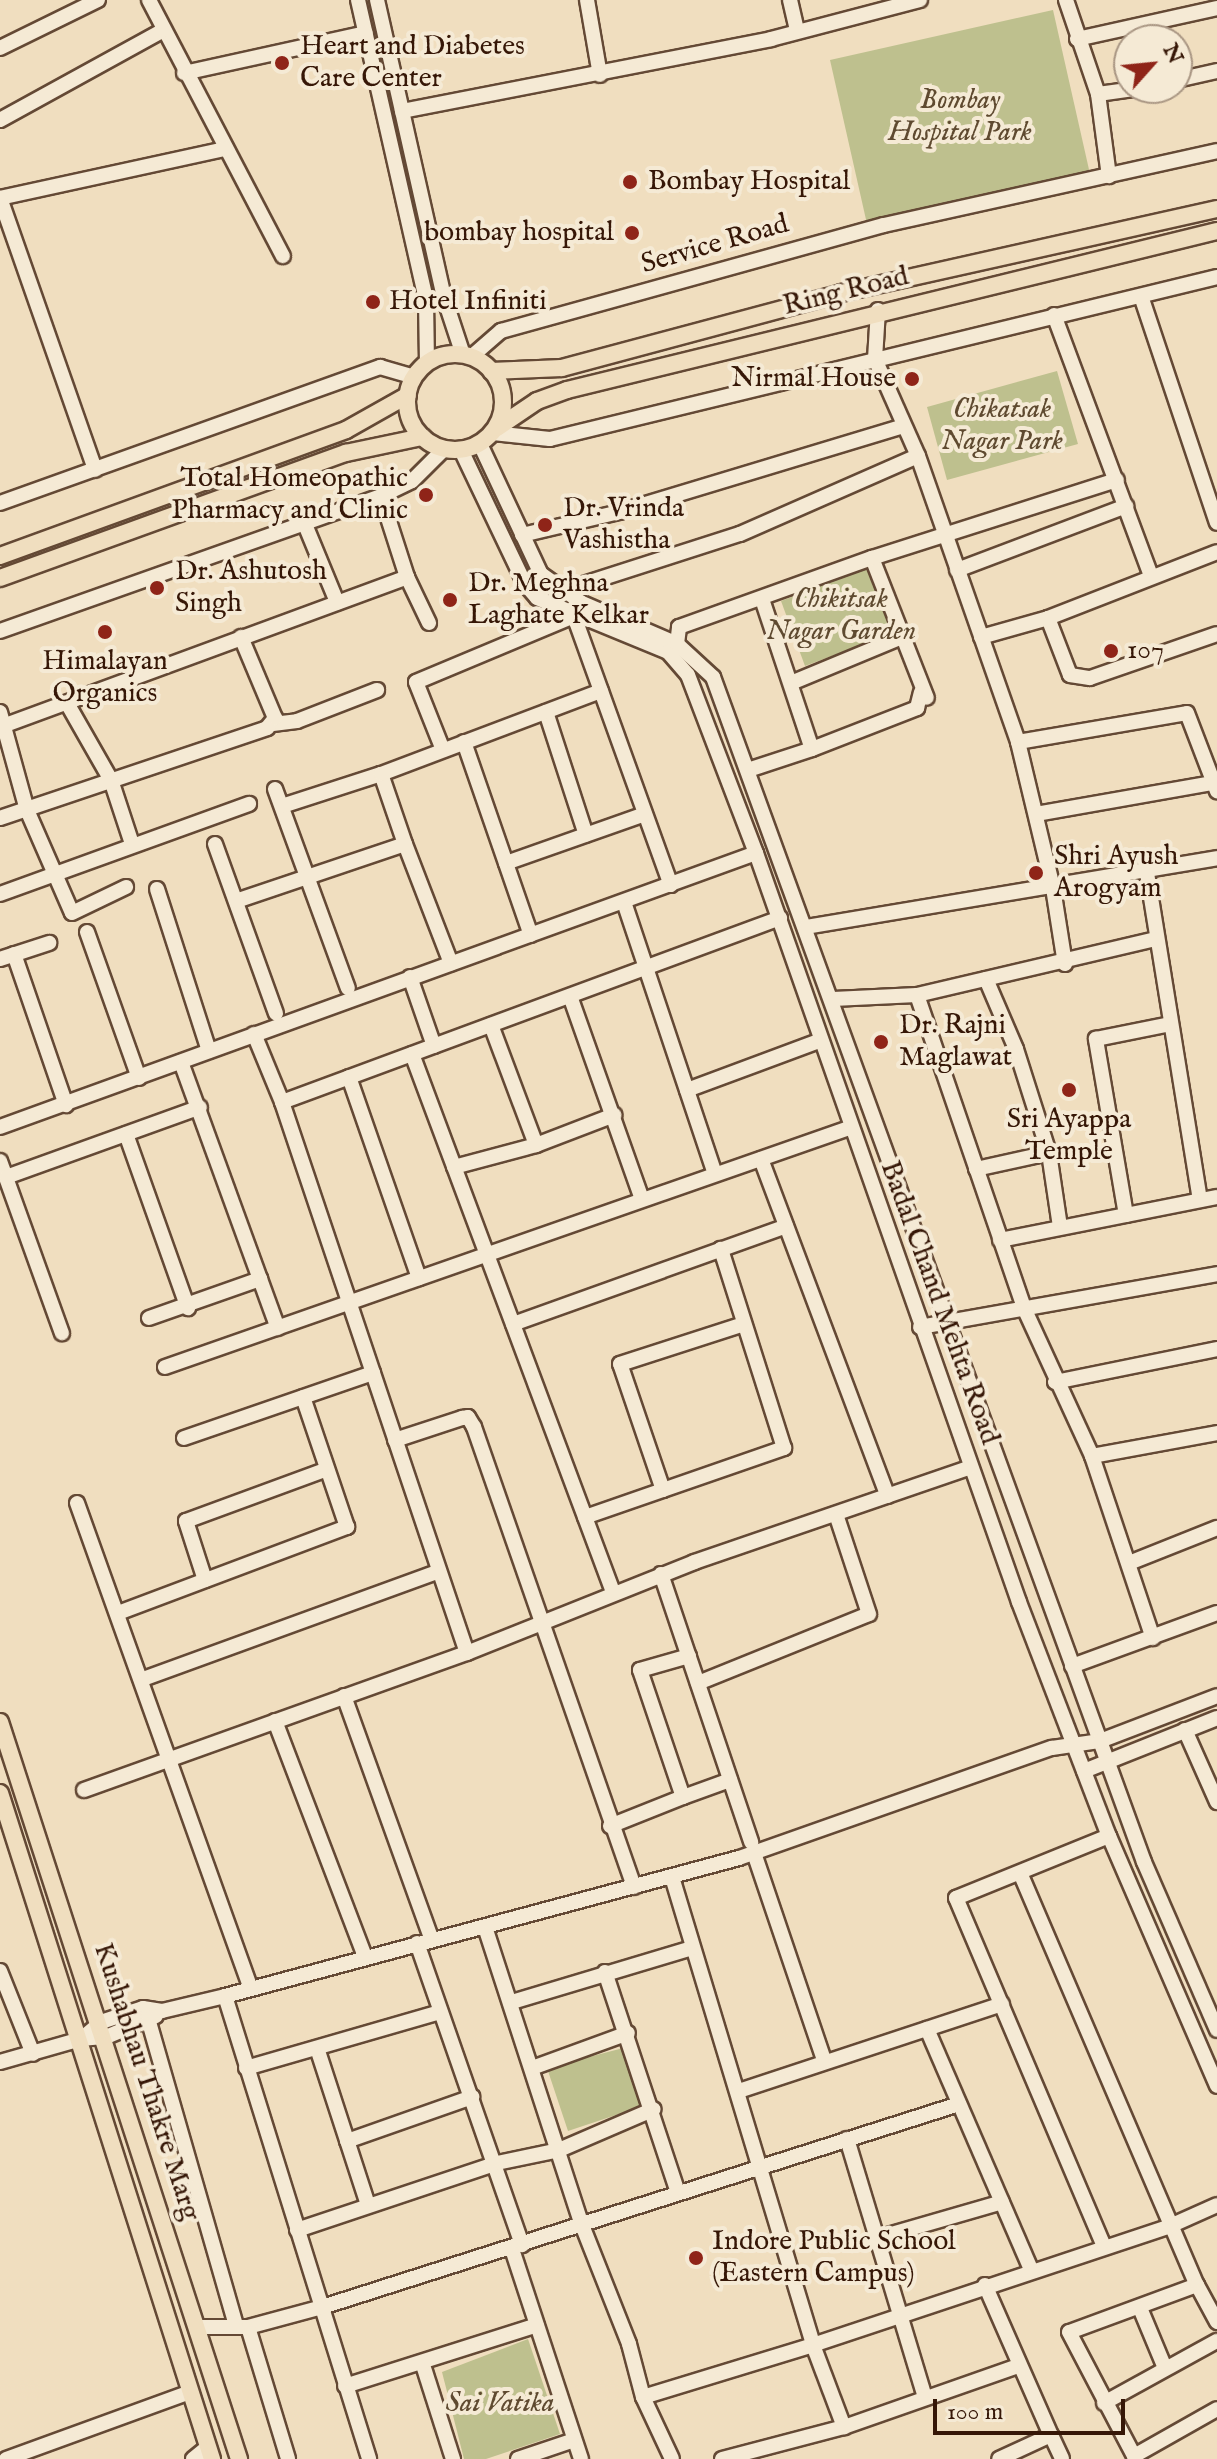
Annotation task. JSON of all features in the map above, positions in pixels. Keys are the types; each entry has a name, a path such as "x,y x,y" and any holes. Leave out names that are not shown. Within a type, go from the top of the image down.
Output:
{"main road":[{"name":"Ring Road","path":"491,371 562,368 841,293 1217,209"},
{"name":"Ring Road","path":"490,435 527,407 567,390 878,310 1217,231"},
{"path":"467,356 491,371 503,398 490,435 461,450 444,449 422,437 408,410 408,395 415,377 427,363 467,356"},
{"path":"0,556 346,430 408,395"},
{"path":"0,578 346,453 422,437"},
{"name":"Kushabhau Thakre Marg","path":"0,1722 103,2030 239,2459"},
{"name":"Kushabhau Thakre Marg","path":"0,1793 81,2039 210,2453"}],"street":[{"path":"0,48 98,0"},
{"path":"149,0 184,73 283,256"},
{"path":"358,0 426,300 427,363"},
{"path":"377,0 443,294 467,356"},
{"path":"587,0 600,75"},
{"path":"790,0 797,30"},
{"path":"402,111 600,75 920,0"},
{"path":"1066,0 1098,94 1109,176"},
{"path":"1077,39 1217,8"},
{"path":"0,120 164,30"},
{"path":"184,73 366,33"},
{"path":"1193,76 1217,71"},
{"path":"1098,94 1113,92"},
{"path":"95,470 0,198 225,149"},
{"name":"Service Road","path":"467,356 501,331 884,225 1217,151"},
{"path":"1215,283 1054,315 550,439 490,435 522,535 541,574 559,592 677,644 713,677 833,999 1072,1666 1217,2030"},
{"path":"1141,296 1217,523"},
{"path":"878,310 875,359 918,456 1018,742 1053,888 1065,964"},
{"path":"1054,315 1151,576"},
{"path":"0,503 380,367 415,377"},
{"path":"522,535 619,512 903,426"},
{"path":"0,631 381,496 412,481 444,449"},
{"name":"Badal Chand Mehta Road","path":"461,450 525,584 553,606 574,616 668,652 688,675 780,918 819,1041 969,1468 1109,1836 1217,2086"},
{"path":"559,592 740,534 918,456"},
{"path":"677,644 679,627 872,558 1117,480"},
{"path":"381,496 407,577 429,623"},
{"path":"957,570 1126,506"},
{"path":"304,522 337,602"},
{"path":"981,637 1048,618 1217,552"},
{"path":"748,770 917,708 927,698 872,558"},
{"path":"126,887 72,913 27,810 2,721 67,703 407,577"},
{"path":"762,599 812,749"},
{"path":"443,750 416,682 574,616 671,885"},
{"path":"1048,618 1070,675 1090,678 1217,634"},
{"path":"241,637 273,724"},
{"path":"791,683 902,637"},
{"path":"0,818 273,724 297,721 377,690"},
{"path":"282,806 381,774 601,691"},
{"path":"67,703 111,780 132,844"},
{"path":"546,712 586,835"},
{"path":"1018,742 1187,713 1216,785 1036,814"},
{"path":"464,742 531,935"},
{"path":"381,774 451,963"},
{"path":"275,789 348,988"},
{"path":"0,894 249,804"},
{"path":"506,863 645,814"},
{"path":"215,844 276,1013"},
{"path":"236,901 405,844"},
{"path":"0,1127 756,853"},
{"path":"806,927 1147,873 1217,858"},
{"path":"1147,873 1155,939 1200,1200"},
{"path":"157,889 209,1051"},
{"path":"624,902 715,1174"},
{"path":"282,1102 780,918"},
{"path":"87,932 139,1078"},
{"path":"833,999 917,995 1065,964 1155,939"},
{"path":"49,943 7,956 66,1105"},
{"path":"410,977 434,1046"},
{"path":"986,979 1016,1049 1049,1153 1060,1227"},
{"path":"917,995 1024,1308 1055,1382 1092,1456 1153,1638"},
{"path":"570,996 642,1199"},
{"path":"1126,1215 1096,1039 1171,1024"},
{"path":"491,1025 536,1145"},
{"path":"254,1034 282,1102 467,1653"},
{"path":"687,1090 819,1041"},
{"path":"412,1054 613,1592"},
{"path":"181,1062 200,1107 278,1328"},
{"path":"349,1077 419,1278"},
{"path":"6,1177 200,1107"},
{"path":"454,1167 536,1145 614,1115"},
{"path":"165,1367 849,1128"},
{"path":"126,1134 188,1308"},
{"path":"976,1169 1049,1153"},
{"path":"761,1159 888,1496"},
{"path":"0,1161 62,1333"},
{"path":"1000,1240 1217,1197"},
{"path":"513,1324 786,1226"},
{"path":"585,1517 784,1448 741,1325 721,1249"},
{"path":"920,1327 948,1319 1217,1274"},
{"path":"149,1318 188,1308 260,1279"},
{"path":"663,1490 620,1364 741,1325"},
{"path":"1055,1382 1217,1349"},
{"path":"184,1438 373,1373"},
{"path":"118,1613 347,1527 303,1397"},
{"path":"395,1440 468,1417 634,1887"},
{"path":"1092,1456 1217,1433"},
{"path":"84,1790 467,1653 541,1620 661,1574 969,1468"},
{"path":"205,1580 186,1521 327,1469"},
{"path":"77,1503 143,1679 251,1989"},
{"path":"698,1683 869,1614 836,1514"},
{"path":"1129,1563 1217,1528"},
{"path":"143,1679 439,1571"},
{"path":"661,1574 824,2060"},
{"path":"1072,1666 1217,1613"},
{"path":"683,1797 640,1670 689,1656"},
{"path":"344,1696 424,1941 440,2012 497,2163 537,2325 581,2459"},
{"path":"0,2062 81,2039 143,2008 162,2011 225,1996 424,1941 486,1930 672,1877 1052,1748 1100,1741 1217,1696"},
{"path":"1084,1771 1217,1718"},
{"path":"275,1721 365,1957"},
{"path":"1185,1730 1217,1802"},
{"path":"610,1826 730,1780"},
{"path":"1103,2244 956,1898 1021,1875 1109,1836"},
{"path":"1021,1875 1170,2226 1217,2322"},
{"path":"672,1877 739,2091 813,2345 844,2427"},
{"path":"486,1930 512,2002 582,2225 629,2344 643,2397 672,2459"},
{"path":"512,2002 692,1948"},
{"path":"0,1971 33,2054"},
{"path":"605,1972 654,2109 678,2193"},
{"path":"225,1996 319,2308 369,2459"},
{"path":"739,2091 824,2060 1002,2004"},
{"path":"103,2030 149,2022 162,2011"},
{"path":"246,2068 440,2012"},
{"path":"149,2022 242,2326 288,2459"},
{"path":"927,2029 1031,2269"},
{"path":"532,2068 628,2033"},
{"path":"317,2048 368,2205"},
{"path":"347,2141 472,2097"},
{"path":"197,2327 242,2326 319,2308 959,2104"},
{"path":"297,2230 497,2163 559,2150 654,2109"},
{"path":"847,2139 874,2239 925,2398"},
{"path":"874,2239 1002,2202"},
{"path":"643,2397 813,2345 1103,2244 1170,2226 1217,2205"},
{"path":"985,2285 1018,2366 1062,2459"},
{"path":"1197,2285 1069,2332 1134,2456 1217,2409"},
{"path":"1140,2308 1165,2368"},
{"path":"345,2386 423,2365 537,2325"},
{"path":"1104,2403 1217,2341"},
{"path":"423,2365 453,2459"},
{"path":"722,2459 844,2427 1018,2366"},
{"path":"6,2459 190,2392"},
{"path":"999,2459 1051,2435"},
{"path":"518,2459 574,2440"},
{"path":"193,2459 210,2453"}],"green space":[{"name":"Bombay Hospital Park","path":"1053,10 1090,174 867,224 830,60"},
{"name":"Chikatsak Nagar Park","path":"1057,371 1078,444 947,480 927,407"},
{"name":"Chikitsak Nagar Garden","path":"869,568 893,633 805,666 781,601"},
{"path":"627,2047 646,2105 568,2131 547,2068"},
{"name":"Sai Vatika","path":"528,2339 560,2434 486,2459 464,2459 442,2372"}],"place":[{"name":"Heart and Diabetes Care Center","path":"282,63"},
{"name":"Bombay Hospital","path":"630,182"},
{"name":"bombay hospital","path":"632,233"},
{"name":"Hotel Infiniti","path":"373,302"},
{"name":"Nirmal House","path":"912,379"},
{"name":"Total Homeopathic Pharmacy and Clinic","path":"426,495"},
{"name":"Dr. Vrinda Vashistha","path":"545,525"},
{"name":"Dr. Ashutosh Singh","path":"157,588"},
{"name":"Dr. Meghna Laghate Kelkar","path":"450,600"},
{"name":"Himalayan Organics","path":"105,632"},
{"name":"107","path":"1111,651"},
{"name":"Shri Ayush Arogyam","path":"1036,873"},
{"name":"Dr. Rajni Maglawat","path":"881,1042"},
{"name":"Sri Ayappa Temple","path":"1069,1090"},
{"name":"Indore Public School (Eastern Campus)","path":"696,2258"}]}
